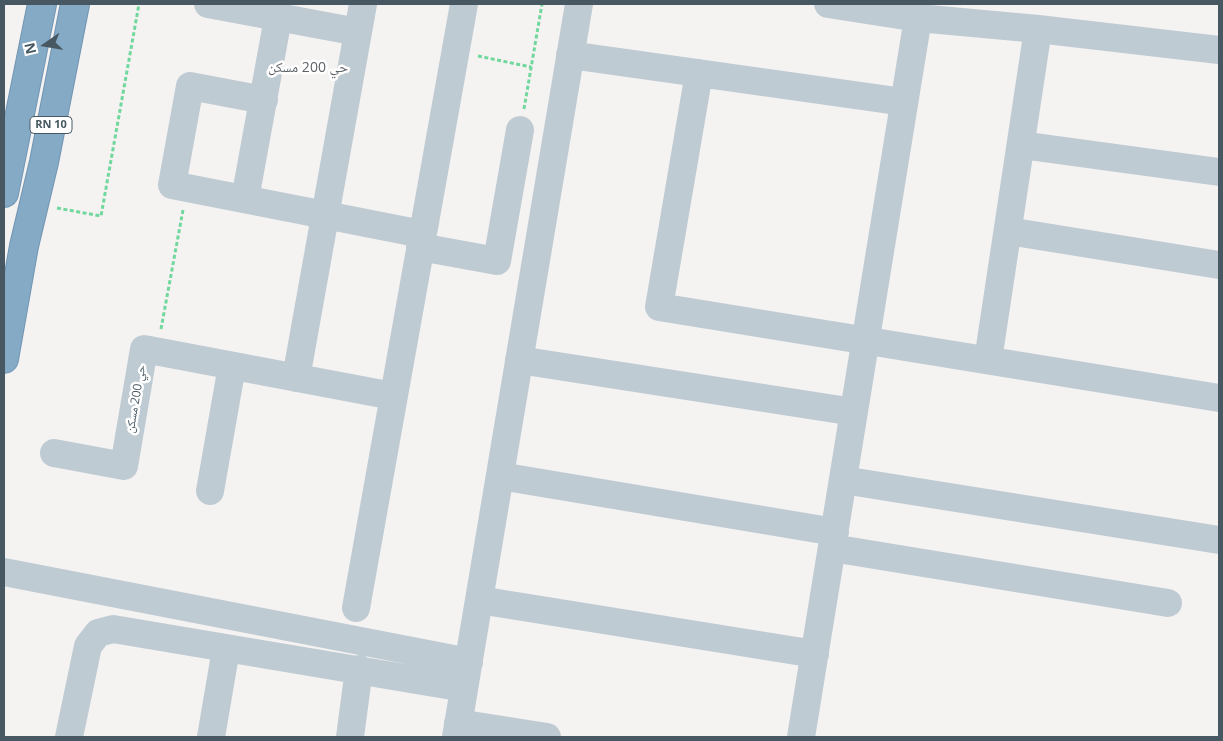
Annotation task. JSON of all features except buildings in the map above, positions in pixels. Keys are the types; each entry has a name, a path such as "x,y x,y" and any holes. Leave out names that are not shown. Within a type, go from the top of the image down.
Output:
{"highway":[{"path":"4,152 23,4"},
{"name":"RN 10","path":"4,194 42,4"},
{"name":"RN 10","path":"4,360 24,246 34,162 58,4"},
{"name":"RN 10","path":"24,246 75,4"}],"street":[{"path":"208,4 358,32"},
{"path":"296,378 363,4"},
{"path":"356,608 464,4"},
{"path":"547,737 457,730 578,4"},
{"path":"828,4 918,18 1038,29 1219,50"},
{"path":"245,199 278,18"},
{"path":"801,737 918,18"},
{"path":"988,360 1038,29"},
{"path":"570,55 904,102"},
{"path":"699,73 659,307 1219,398"},
{"path":"264,100 190,86 179,187 326,215 497,261 520,130"},
{"path":"1021,145 1219,172"},
{"path":"1008,231 1219,265"},
{"name":"حي 200 مسكن","path":"54,453 124,466 144,350 393,396"},
{"path":"519,360 854,412"},
{"path":"210,491 232,366"},
{"path":"500,476 1168,603"},
{"path":"843,480 1219,540"},
{"path":"4,572 466,675"},
{"path":"479,600 815,654"},
{"path":"69,737 88,646 98,634 114,628 226,649 360,668 466,675"},
{"path":"212,737 226,649"},
{"path":"352,737 360,668"}],"path":[{"path":"34,204 101,216 138,4"},
{"path":"520,130 542,4"},
{"path":"456,52 531,67"},
{"path":"156,352 179,187"}],"district":[{"name":"حي 200 مسكن","path":"308,68"}]}
